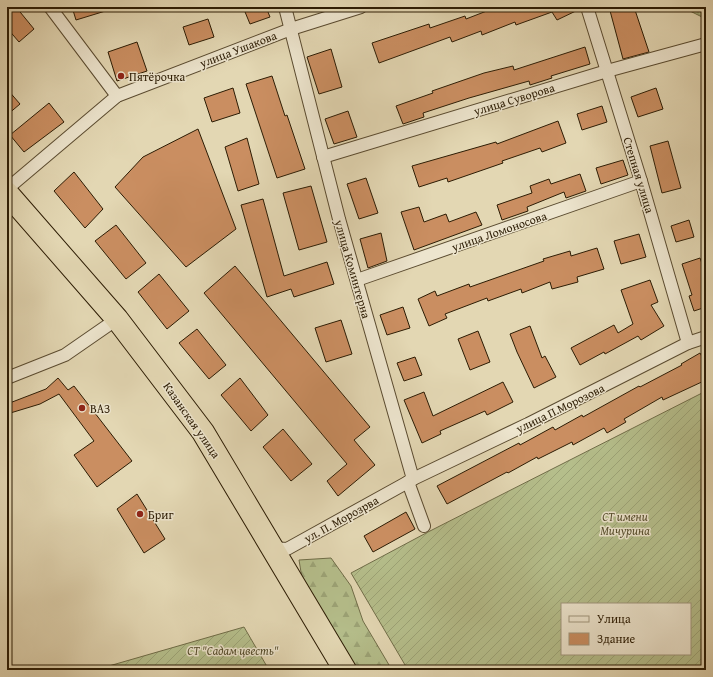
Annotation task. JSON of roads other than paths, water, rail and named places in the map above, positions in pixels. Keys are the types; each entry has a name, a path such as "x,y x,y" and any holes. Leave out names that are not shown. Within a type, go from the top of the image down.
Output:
{"highway":[{"name":"Казанская улица","path":"7,192 117,320 203,432 345,670"}],"street":[{"path":"50,7 117,96"},
{"name":"улица Коминтерна","path":"285,7 323,157 410,480 424,526"},
{"name":"улица Ушакова","path":"7,189 117,96 291,29 361,7"},
{"name":"Степная улица","path":"587,7 641,181 688,344"},
{"name":"улица Суворова","path":"323,157 607,70 706,44"},
{"name":"улица Ломоносова","path":"357,280 641,181"},
{"path":"7,378 65,355 117,320"},
{"name":"улица П.Морозова","path":"410,480 528,424 688,344 706,338"},
{"name":"ул. П. Морозрва","path":"272,548 287,549 410,480"}],"place":[{"name":"Пятёрочка","path":"121,76"},
{"name":"ВАЗ","path":"82,408"},
{"name":"Бриг","path":"140,514"}],"park label":[{"name":"СТ имени Мичурина","path":"625,523"},
{"name":"СТ \"Садам цвесть\"","path":"233,650"}]}
